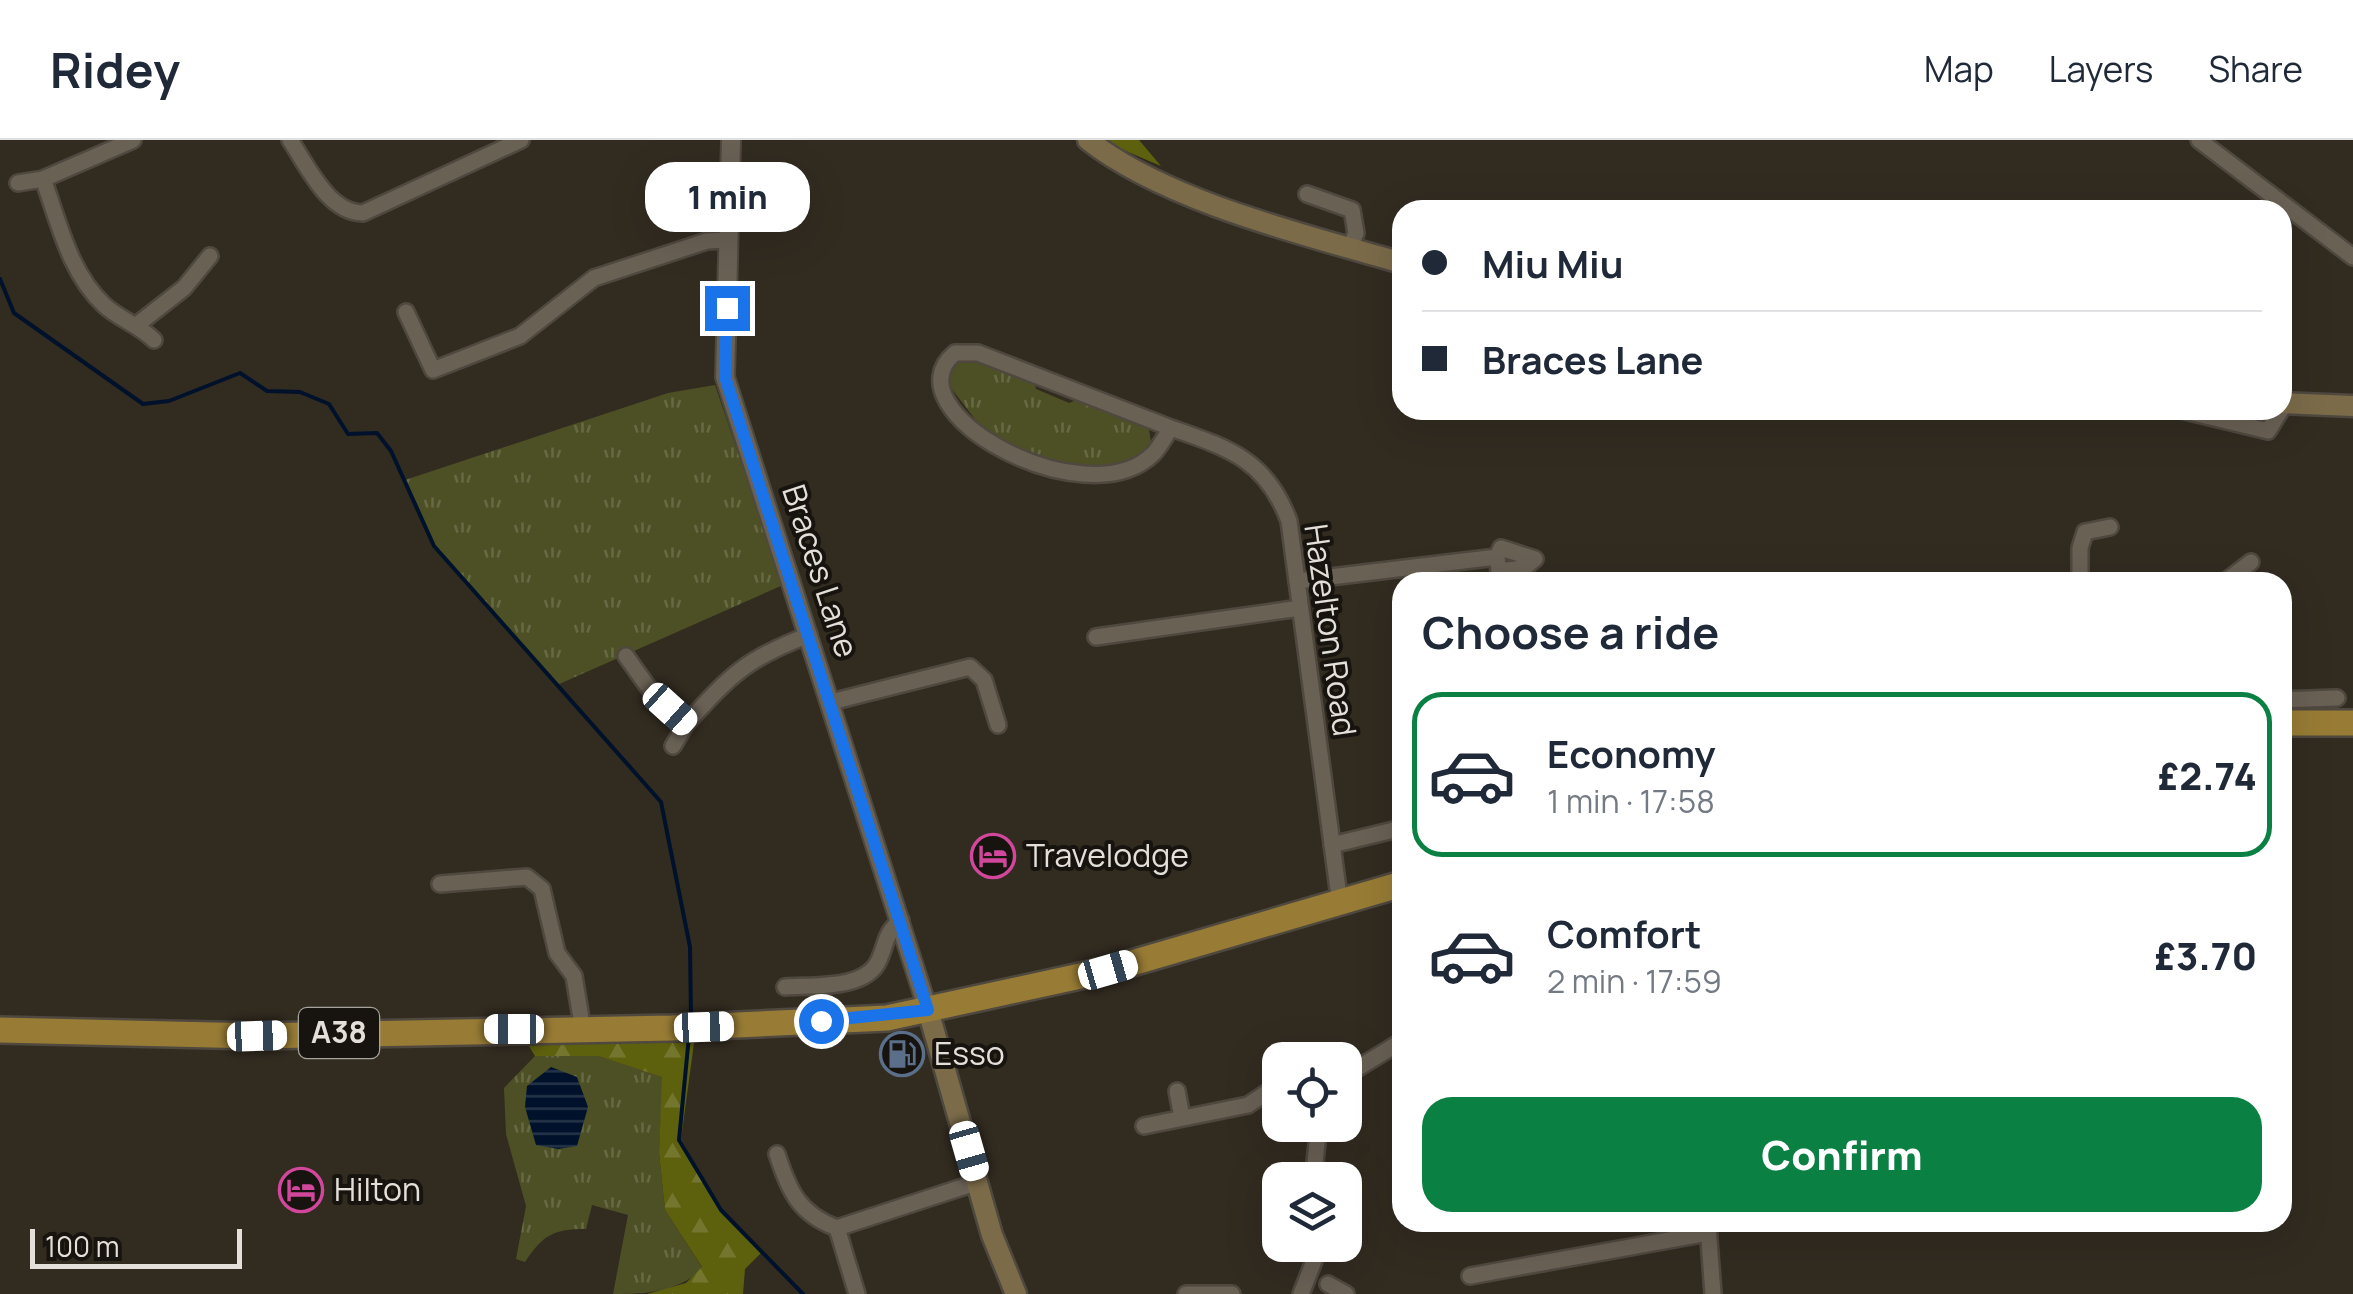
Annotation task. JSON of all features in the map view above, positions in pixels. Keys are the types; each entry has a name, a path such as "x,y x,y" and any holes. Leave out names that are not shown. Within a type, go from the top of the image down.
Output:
{"highway":[{"path":"2292,723 2353,723"},
{"name":"A38","path":"0,1030 257,1036 678,1028 888,1018 1108,970 1392,887"}],"main road":[{"path":"1088,140 1114,160 1182,191 1392,260"},
{"path":"2292,406 2353,406"},
{"path":"928,1010 978,1182 1016,1294"}],"street":[{"path":"290,140 322,188 353,213 363,212 521,140"},
{"name":"Braces Lane","path":"731,140 725,377 928,1010"},
{"path":"2198,140 2277,200"},
{"path":"18,183 44,179 129,141"},
{"path":"44,179 78,273 104,306 138,324 154,340"},
{"path":"1307,194 1352,210 1356,233 1350,248"},
{"path":"2292,211 2353,257"},
{"path":"406,312 433,370 520,336 594,278 707,241 729,240"},
{"path":"138,324 184,288 210,256"},
{"name":"Hazelton Road","path":"1170,428 1154,453 1136,466 1109,473 1058,470 989,446 960,418 943,390 942,372 954,354 978,353 1225,447 1268,478 1288,521 1340,904"},
{"path":"2222,420 2268,431 2275,420"},
{"path":"2080,572 2085,532 2110,527"},
{"path":"1297,581 1497,557"},
{"path":"2238,572 2252,562"},
{"path":"1096,637 1300,608"},
{"path":"672,746 686,724 736,669 758,654 809,635"},
{"path":"626,656 653,694 686,724"},
{"path":"831,702 970,667 977,669 984,680 998,725"},
{"path":"2292,700 2337,698"},
{"path":"1332,845 1392,830"},
{"path":"440,884 527,878 542,889 557,953 574,976 583,1030"},
{"path":"785,987 850,982 866,976 879,962 887,932 901,920"},
{"path":"1362,1066 1392,1048"},
{"path":"1177,1091 1182,1117"},
{"path":"1144,1126 1248,1105 1262,1096"},
{"path":"777,1154 791,1197 814,1219 837,1228 978,1182"},
{"path":"837,1228 857,1294"},
{"path":"1470,1276 1688,1232"},
{"path":"1708,1232 1712,1294"},
{"path":"1301,1294 1314,1262"},
{"path":"1328,1284 1346,1294"},
{"path":"1186,1294 1232,1294"}],"green space":[{"path":"1102,140 1139,140 1161,166 1107,143"},
{"path":"973,358 1034,381 1036,389 1069,403 1079,399 1148,424 1152,448 1128,464 1078,470 991,440 948,384 953,364"},
{"path":"715,385 783,585 557,685 434,546 405,480 668,393"},
{"path":"694,1043 681,1139 721,1210 763,1251 745,1269 743,1294 647,1294 686,1283 702,1267 665,1210 659,1153 662,1077 598,1056 535,1056 529,1046"},
{"path":"535,1056 598,1056 663,1077 659,1153 665,1210 703,1269 693,1277 661,1290 613,1294 628,1215 592,1205 586,1229 557,1232 537,1245 525,1262 516,1259 526,1206 506,1134 504,1088"}],"water":[{"path":"551,1067 577,1077 588,1107 577,1146 558,1149 536,1145 525,1107 527,1086"}],"waterway":[{"path":"0,279 14,313 143,404 169,401 240,373 267,391 300,392 329,404 348,434 377,433 391,451 434,546 661,802 690,947 691,1017"},
{"path":"689,1036 679,1140 721,1210 803,1294"}],"place":[{"name":"Travelodge","path":"993,856"},
{"name":"Esso","path":"902,1054"},
{"name":"Hilton","path":"301,1190"}],"route":[{"path":"727,308 725,377 928,1010 888,1018 821,1021"}]}
